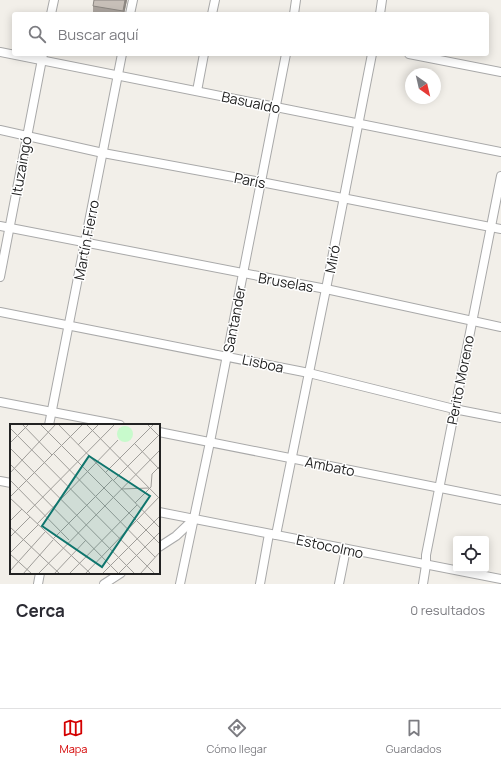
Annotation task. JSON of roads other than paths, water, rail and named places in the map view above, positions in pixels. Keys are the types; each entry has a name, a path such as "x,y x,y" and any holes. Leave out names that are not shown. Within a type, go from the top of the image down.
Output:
{"street":[{"path":"51,12 54,0"},
{"path":"130,12 133,0"},
{"path":"212,12 215,0"},
{"path":"294,12 296,0"},
{"path":"380,12 382,0"},
{"name":"Basualdo","path":"0,52 12,54"},
{"name":"Basualdo","path":"28,56 118,76 501,152"},
{"name":"Martín Fierro","path":"49,424 122,56"},
{"path":"197,91 204,56"},
{"name":"Santander","path":"180,584 210,442 286,56"},
{"name":"Miró","path":"260,584 292,458 372,56"},
{"path":"419,56 501,72"},
{"name":"Ituzaingó","path":"0,277 26,135 42,58"},
{"name":"París","path":"0,130 103,153 501,229"},
{"name":"Perito Moreno","path":"423,584 426,555 501,176"},
{"name":"Bruselas","path":"0,226 326,290 501,327"},
{"name":"Lisboa","path":"0,312 309,373 454,409 501,418"},
{"path":"0,402 115,424"},
{"name":"Ambato","path":"160,432 501,500"},
{"path":"0,481 10,483"},
{"name":"Estocolmo","path":"160,512 501,580"},
{"path":"160,546 176,535 194,519"},
{"path":"176,535 183,535 189,539"},
{"path":"339,584 346,550"},
{"path":"38,584 40,574"},
{"path":"104,584 119,574"}]}
